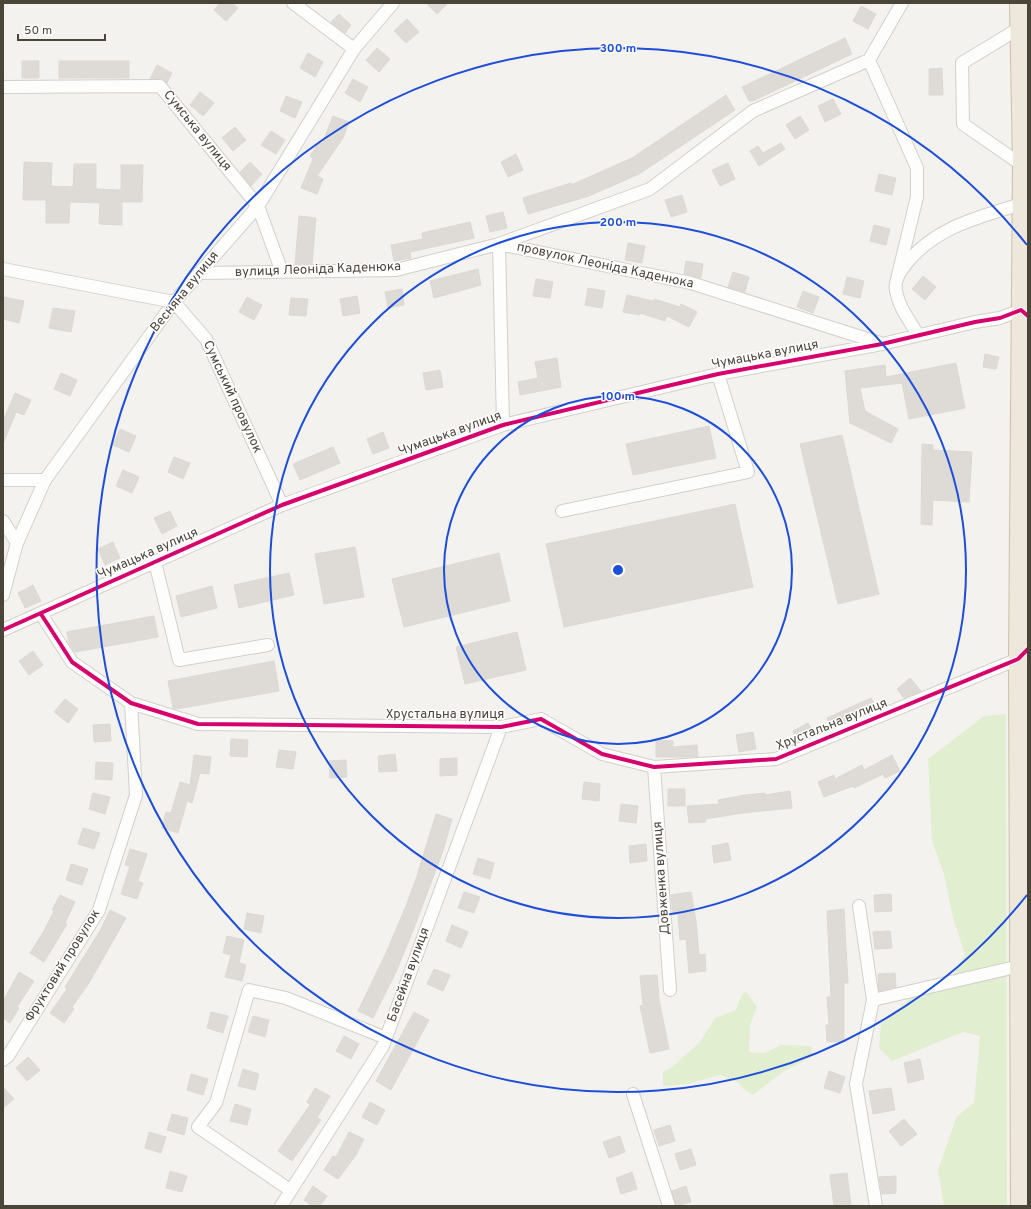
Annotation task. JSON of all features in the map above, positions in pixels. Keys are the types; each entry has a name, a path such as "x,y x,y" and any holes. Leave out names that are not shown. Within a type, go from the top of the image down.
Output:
{"highway":[{"path":"1019,3 1018,29 1024,313 1020,1206"}],"street":[{"path":"293,3 354,49"},
{"name":"Весняна вулиця","path":"3,595 17,543 45,480 174,302 258,206 354,49 393,3"},
{"path":"902,3 869,60 917,168 917,197 898,275 896,290 900,306 918,335"},
{"path":"1018,29 962,63 963,124 1022,165"},
{"name":"вулиця Леоніда Каденюка","path":"199,273 396,270 499,244 650,189 753,111 869,60"},
{"name":"Сумська вулиця","path":"3,87 160,86 258,206 282,272"},
{"path":"898,275 915,253 933,237 961,223 1021,204"},
{"name":"провулок Леоніда Каденюка","path":"503,425 499,244 691,283 882,344"},
{"path":"3,269 174,302"},
{"name":"Сумський провулок","path":"174,302 206,339 282,505"},
{"name":"Чумацька вулиця","path":"3,630 282,505 503,425 718,374 882,344 1024,313"},
{"path":"562,511 748,472 718,374"},
{"path":"3,480 45,480"},
{"path":"3,521 17,543"},
{"path":"155,562 179,660 268,645"},
{"name":"Хрустальна вулиця","path":"41,614 72,662 131,702 198,724 501,727 542,719 602,754 654,767 776,759 1023,654"},
{"name":"Фруктовий провулок","path":"3,1060 8,1056 99,910 136,795 131,702"},
{"name":"Басейна вулиця","path":"281,1206 383,1046 501,727"},
{"name":"Довженка вулиця","path":"654,767 670,990"},
{"path":"859,906 874,1000 856,1084 876,1206"},
{"path":"874,1000 1020,966"},
{"path":"290,1190 198,1128 216,1103 248,990 286,998 386,1038"},
{"path":"633,1094 669,1206"}],"green space":[{"path":"1006,714 1007,1206 944,1206 938,1170 957,1116 974,1103 980,1036 963,1032 892,1061 879,1048 881,1024 921,989 950,982 965,954 953,918 944,874 932,841 928,759 984,716"},
{"path":"746,992 757,1007 750,1025 749,1052 765,1053 781,1045 812,1046 812,1057 784,1071 753,1095 742,1088 739,1083 720,1075 687,1084 663,1086 663,1072 671,1068 700,1042 715,1018 736,1010 742,994"}],"building":[{"path":"220,3 232,3 238,8 226,21 214,10"},
{"path":"426,3 448,3 437,14"},
{"path":"861,6 876,14 868,29 853,21"},
{"path":"339,14 351,25 345,33 331,22"},
{"path":"407,19 419,32 406,43 394,31"},
{"path":"845,38 852,54 753,101 749,101 742,87"},
{"path":"377,48 390,59 379,72 366,60"},
{"path":"308,53 323,62 315,77 300,68"},
{"path":"22,61 39,61 39,78 22,78"},
{"path":"59,61 129,61 129,78 59,78"},
{"path":"157,65 172,73 167,83 163,79 150,79"},
{"path":"942,68 943,95 929,95 929,69"},
{"path":"353,79 368,87 360,102 345,93"},
{"path":"200,92 214,103 203,116 190,105"},
{"path":"726,95 735,110 639,174 589,196 528,214 523,198 571,183 571,185 632,158"},
{"path":"286,96 302,102 295,118 280,111"},
{"path":"833,99 841,114 825,122 818,106"},
{"path":"333,116 349,122 343,138 317,176 323,179 317,194 301,188 313,159 310,156 319,142 322,144"},
{"path":"800,116 809,130 795,139 786,125"},
{"path":"235,127 246,140 233,151 222,138"},
{"path":"271,131 285,140 276,154 261,145"},
{"path":"781,143 785,149 759,166 750,151 758,146 763,153"},
{"path":"516,154 523,170 508,177 501,162"},
{"path":"24,162 52,163 51,186 73,187 74,164 96,164 96,189 121,190 121,165 143,165 142,202 122,202 122,225 99,224 100,203 70,202 69,223 46,223 46,200 23,200"},
{"path":"250,162 262,174 251,186 240,172"},
{"path":"728,163 735,179 720,186 712,170"},
{"path":"879,174 896,178 892,195 875,191"},
{"path":"682,195 687,212 671,217 665,200"},
{"path":"503,212 507,228 490,232 486,216"},
{"path":"299,216 316,218 312,264 295,264"},
{"path":"470,222 474,238 410,252 411,258 394,261 391,245 423,239 422,233"},
{"path":"874,225 890,229 886,245 870,241"},
{"path":"628,243 645,246 642,263 625,260"},
{"path":"686,261 703,264 701,278 684,274"},
{"path":"478,269 481,285 434,298 430,281"},
{"path":"733,272 749,277 745,292 728,287"},
{"path":"923,276 936,287 925,300 912,289"},
{"path":"847,277 864,281 860,298 843,294"},
{"path":"536,279 553,282 550,298 533,296"},
{"path":"588,288 605,291 602,308 585,305"},
{"path":"402,289 404,305 388,308 385,292"},
{"path":"803,291 819,297 813,313 797,307"},
{"path":"627,295 653,301 654,299 680,307 681,304 697,312 689,327 667,316 665,321 640,313 640,315 623,312"},
{"path":"357,296 360,313 343,316 340,299"},
{"path":"3,297 24,301 19,323 3,319"},
{"path":"247,297 262,305 254,320 239,312"},
{"path":"291,298 308,299 306,316 289,315"},
{"path":"53,308 75,311 71,332 49,328"},
{"path":"985,354 999,357 996,369 983,367"},
{"path":"557,358 561,387 520,395 518,382 538,378 535,362"},
{"path":"956,363 965,408 909,419 902,383 860,388 865,411 898,429 891,443 850,423 845,371 885,365 886,377"},
{"path":"440,370 443,387 426,390 423,373"},
{"path":"61,373 77,380 70,396 54,389"},
{"path":"15,393 31,400 24,415 16,412 3,444 3,421"},
{"path":"709,426 716,458 633,475 626,444"},
{"path":"120,429 136,436 129,452 113,445"},
{"path":"383,432 389,448 373,454 367,439"},
{"path":"842,435 879,594 838,604 800,444"},
{"path":"922,444 933,445 933,450 972,452 969,502 933,500 932,525 921,524"},
{"path":"333,447 340,463 300,480 293,464"},
{"path":"174,457 190,463 183,479 168,472"},
{"path":"123,470 139,477 132,493 116,486"},
{"path":"735,504 753,587 564,627 546,544"},
{"path":"170,511 177,526 162,534 154,518"},
{"path":"113,542 120,558 105,565 98,549"},
{"path":"355,547 364,597 324,604 315,554"},
{"path":"499,553 510,601 404,627 392,579"},
{"path":"289,573 294,595 239,608 234,585"},
{"path":"33,585 41,601 25,608 18,593"},
{"path":"212,586 217,608 181,617 176,596"},
{"path":"154,616 158,637 75,652 69,643 67,632"},
{"path":"517,632 526,670 465,684 456,647"},
{"path":"33,651 43,665 29,675 19,661"},
{"path":"274,661 279,691 177,709 173,708 168,681"},
{"path":"910,678 921,691 904,698 897,689"},
{"path":"871,698 877,709 831,728 827,718"},
{"path":"65,699 78,709 68,723 54,712"},
{"path":"808,723 814,735 798,742 793,731"},
{"path":"110,724 111,741 94,742 93,725"},
{"path":"753,732 756,749 739,752 736,735"},
{"path":"231,739 248,740 247,757 230,756"},
{"path":"656,740 673,741 673,747 697,745 698,757 656,757"},
{"path":"279,750 296,752 293,769 276,767"},
{"path":"395,754 397,771 379,772 378,756"},
{"path":"194,755 211,757 209,774 200,773 192,803 187,801 178,833 162,828 166,812 171,813 180,782 190,785"},
{"path":"892,755 900,771 885,778 883,774 854,788 853,786 824,797 818,782 834,775 835,779 862,765 864,770"},
{"path":"457,758 457,775 440,776 440,759"},
{"path":"346,760 347,777 330,778 329,761"},
{"path":"96,762 113,763 112,780 95,779"},
{"path":"584,782 600,784 599,801 582,799"},
{"path":"668,789 685,789 685,806 668,806"},
{"path":"790,791 792,808 743,813 705,819 706,822 689,823 687,806 719,804 718,800 745,795 765,793 765,795"},
{"path":"93,793 110,797 105,814 89,809"},
{"path":"621,804 638,806 636,823 619,821"},
{"path":"436,814 452,819 443,851 396,972 373,1018 358,1011 386,953 406,906"},
{"path":"83,828 100,833 94,849 78,844"},
{"path":"728,843 731,860 714,863 712,846"},
{"path":"646,844 647,861 630,863 629,846"},
{"path":"130,849 147,854 138,881 143,883 137,899 121,894 130,866 125,865"},
{"path":"478,858 494,863 490,879 473,874"},
{"path":"71,864 88,869 82,885 66,880"},
{"path":"464,892 480,897 474,913 458,908"},
{"path":"691,892 696,921 699,955 705,954 706,971 689,973 686,939 680,940 678,914 673,915 671,895"},
{"path":"891,894 892,911 875,912 874,895"},
{"path":"60,895 75,902 65,923 67,924 44,962 30,953 44,931 54,911 52,910"},
{"path":"844,909 848,983 844,983 844,1041 827,1042 826,1025 829,1025 827,997 831,997 827,911"},
{"path":"110,910 126,918 89,983 72,1007 74,1009 64,1023 50,1013 67,989 65,987 101,929"},
{"path":"247,913 264,916 261,933 244,929"},
{"path":"452,925 468,932 461,948 446,941"},
{"path":"890,931 892,948 875,949 873,932"},
{"path":"227,936 244,940 239,963 246,965 242,981 225,977 231,955 223,953"},
{"path":"434,969 450,975 443,991 427,984"},
{"path":"19,972 34,981 17,1007 19,1008 10,1023 3,1018 3,1001"},
{"path":"895,973 896,987 879,991 878,974"},
{"path":"657,975 659,999 669,1049 650,1053 640,1006 643,1005 640,976"},
{"path":"211,1012 228,1016 223,1033 207,1028"},
{"path":"414,1012 429,1020 391,1090 376,1081"},
{"path":"253,1016 269,1020 265,1037 248,1032"},
{"path":"344,1036 359,1044 351,1059 336,1051"},
{"path":"28,1057 40,1070 27,1081 16,1068"},
{"path":"920,1059 924,1079 908,1083 904,1063"},
{"path":"243,1069 259,1074 255,1090 238,1086"},
{"path":"829,1071 845,1077 840,1093 824,1088"},
{"path":"191,1074 208,1079 203,1095 187,1090"},
{"path":"3,1087 14,1099 3,1108"},
{"path":"315,1088 330,1096 317,1118 321,1120 292,1161 278,1151 310,1105 307,1102"},
{"path":"891,1088 895,1110 873,1114 869,1091"},
{"path":"370,1102 385,1110 377,1125 362,1117"},
{"path":"235,1104 251,1109 247,1125 230,1121"},
{"path":"172,1114 188,1118 184,1135 167,1130"},
{"path":"904,1119 917,1134 901,1146 889,1131"},
{"path":"670,1125 675,1141 659,1146 654,1130"},
{"path":"149,1132 166,1137 161,1153 145,1148"},
{"path":"349,1132 364,1139 356,1155 338,1179 324,1170 333,1156 336,1157"},
{"path":"620,1136 625,1152 609,1158 603,1142"},
{"path":"691,1149 696,1165 680,1170 675,1154"},
{"path":"170,1171 187,1176 182,1192 166,1188"},
{"path":"632,1172 637,1189 621,1194 616,1178"},
{"path":"847,1173 851,1206 834,1206 830,1175"},
{"path":"896,1176 896,1193 882,1194 879,1177"},
{"path":"313,1186 327,1196 320,1206 312,1206 304,1200"},
{"path":"686,1186 691,1202 676,1206 672,1191"}],"cycle path":[{"path":"3,630 282,505 503,425 718,374 882,344 975,322 1000,318 1021,310 1028,316"},
{"path":"41,614 72,662 131,703 198,724 501,727 541,719 602,754 654,767 776,759 1018,659 1028,649"}]}
